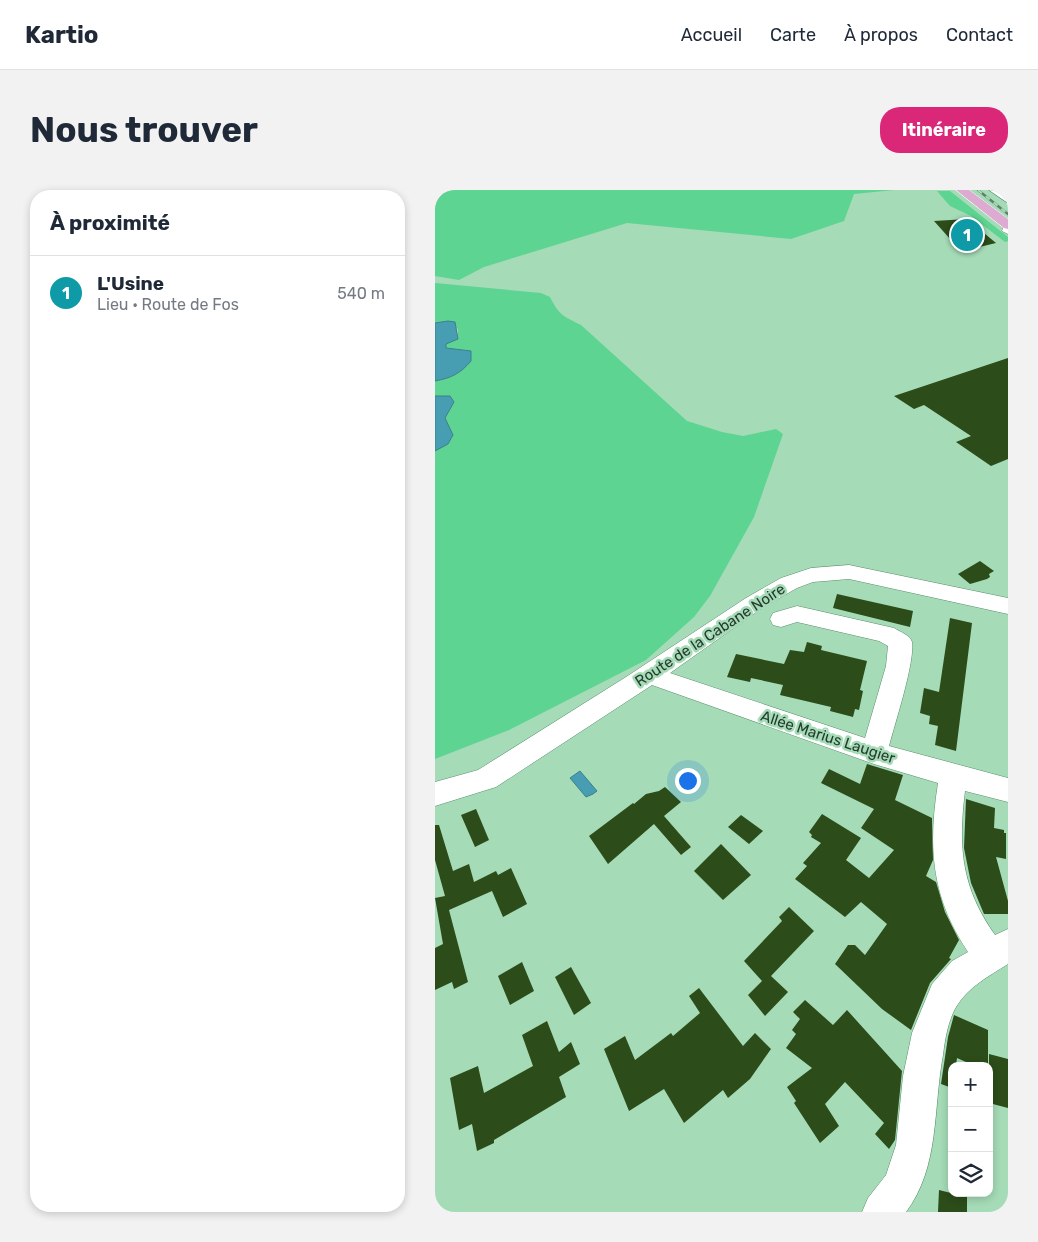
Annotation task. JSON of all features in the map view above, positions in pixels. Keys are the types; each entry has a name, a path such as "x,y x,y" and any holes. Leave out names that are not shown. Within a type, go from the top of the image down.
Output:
{"main road":[{"path":"962,190 1008,226"}],"street":[{"path":"993,190 1008,200"},
{"path":"1008,226 1008,231"},
{"name":"Route de la Cabane Noire","path":"435,794 486,779 651,673 754,603 789,583 811,575 849,572 1008,606"},
{"path":"781,619 797,614 886,634 900,642 898,666 874,753"},
{"name":"Allée Marius Laugier","path":"651,673 667,682 874,753 953,777 1008,790"},
{"path":"882,1212 901,1187 915,1145 921,1076 929,1033 944,996 964,974 999,950 969,927 948,869 949,799 953,777"}],"green space":[{"path":"435,190 894,190 854,194 844,221 791,239 627,223 484,267 459,280 435,276"},
{"path":"937,191 950,191 1008,237 1008,241 1005,242 971,216 950,206"},
{"path":"435,283 541,293 550,297 562,314 581,325 687,421 722,432 743,436 776,429 783,434 754,517 710,596 694,617 646,660 509,730 435,759 435,451 448,444 453,436 445,418 454,402 450,396 435,396 435,381 451,377 463,369 471,361 471,351 446,348 446,344 458,338 458,329 448,321 435,323"}],"water":[{"path":"455,322 458,339 446,344 446,348 471,351 471,361 455,375 435,381 435,323"},
{"path":"435,396 450,396 454,402 445,418 453,435 448,444 435,451"},
{"path":"580,771 597,791 586,797 570,778"}],"building":[{"path":"967,219 996,243 971,249 951,240 934,221"},
{"path":"1008,358 1008,459 991,466 956,442 971,436 924,405 914,409 894,396"},
{"path":"980,561 994,571 989,574 990,577 987,579 970,584 958,574"},
{"path":"837,594 913,611 910,627 833,608"},
{"path":"950,618 972,623 956,751 935,745 938,726 929,724 930,716 920,713 924,688 939,692"},
{"path":"807,642 822,646 821,650 867,661 860,690 863,691 859,710 855,709 853,717 830,711 831,707 780,695 783,685 751,678 750,682 727,677 736,654 784,664 790,650 804,652"},
{"path":"867,764 903,775 895,800 932,818 933,860 926,876 936,882 945,912 959,940 949,958 951,959 930,983 911,1030 882,1009 835,964 848,945 855,945 865,955 887,924 861,902 845,917 795,879 807,866 803,863 821,843 811,837 812,835 809,832 822,814 861,838 846,860 869,878 894,850 861,828 874,809 821,783 829,769 860,784"},
{"path":"665,787 681,802 664,816 691,847 681,855 654,824 608,864 589,836 646,794 659,791"},
{"path":"966,799 995,808 994,828 1004,830 1004,833 1006,833 1006,859 996,857 1008,901 1008,914 984,914 971,883 964,848"},
{"path":"476,809 489,840 475,847 461,815"},
{"path":"741,815 763,831 749,844 728,827"},
{"path":"435,825 439,825 453,871 469,864 474,882 496,871 498,875 511,868 527,904 503,917 492,891 449,910 468,982 454,989 452,982 435,990 435,948 443,944 435,898 445,896 435,860"},
{"path":"721,844 751,875 723,900 694,871"},
{"path":"789,907 814,931 771,976 788,992 765,1016 748,995 762,981 744,961 782,921 779,917"},
{"path":"522,962 534,991 510,1005 498,976"},
{"path":"571,967 591,1003 574,1015 555,977"},
{"path":"699,988 743,1046 755,1033 771,1049 750,1079 728,1098 723,1090 684,1123 664,1089 629,1111 604,1049 625,1036 635,1060 671,1033 673,1036 700,1013 689,996"},
{"path":"805,1000 833,1025 847,1010 902,1071 895,1140 889,1149 875,1134 884,1123 845,1082 825,1104 839,1126 820,1143 794,1103 796,1101 787,1087 812,1068 786,1048 796,1034 792,1030 800,1019 793,1012"},
{"path":"954,1015 988,1030 988,1062 966,1062 957,1058 956,1062 948,1062 948,1087 941,1084 948,1037"},
{"path":"547,1021 559,1052 571,1042 580,1064 559,1077 566,1097 494,1140 494,1143 477,1151 472,1124 459,1130 450,1078 478,1066 484,1093 533,1066 522,1035"},
{"path":"989,1054 1008,1059 1008,1108 993,1104 993,1062 989,1062"},
{"path":"939,1190 948,1192 948,1197 967,1197 967,1212 938,1212"}],"railway":[{"path":"978,190 1008,214"}],"place":[{"name":"L'Usine","path":"967,235"}]}
